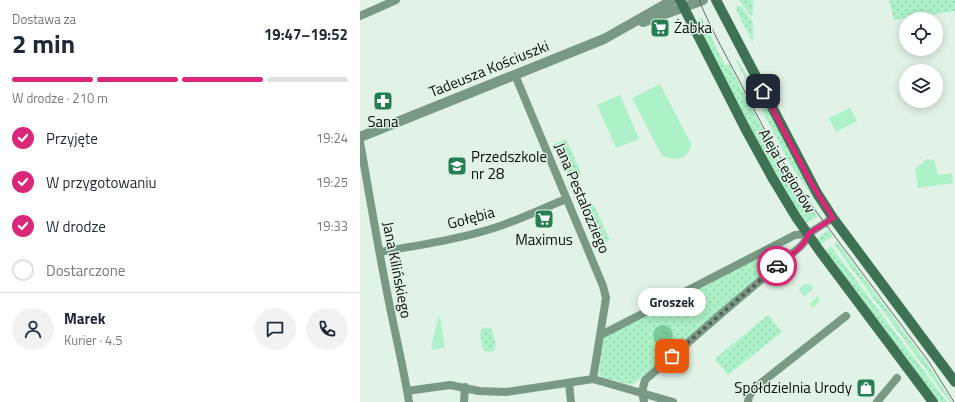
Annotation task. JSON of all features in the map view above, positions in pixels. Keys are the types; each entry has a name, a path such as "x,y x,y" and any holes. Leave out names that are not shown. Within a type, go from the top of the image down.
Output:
{"main road":[{"name":"Aleja Legionów","path":"716,0 811,183 833,218 955,382"},
{"name":"Aleja Legionów","path":"682,4 748,134 773,179 808,234 933,402"}],"street":[{"path":"360,16 396,0"},
{"name":"Tadeusza Kościuszki","path":"628,27 673,0"},
{"name":"Tadeusza Kościuszki","path":"360,137 604,39 682,4 703,0"},
{"name":"Jana Pestalozziego","path":"515,75 603,286 606,298 594,379"},
{"name":"Jana Kilińskiego","path":"360,142 409,402"},
{"name":"Gołębia","path":"380,252 415,246 500,226 566,199"},
{"path":"601,335 795,235 808,234 833,218"},
{"path":"644,402 642,392 645,380 801,246 806,240 808,234"},
{"path":"748,402 757,386 846,316"},
{"path":"877,402 897,378"},
{"path":"407,391 446,385 479,391 498,392 594,379 673,402"},
{"path":"568,383 572,402"},
{"path":"464,402 465,388"}],"shaded area":[{"path":"739,0 753,0 753,15 750,15"},
{"path":"889,0 955,0 955,11 943,13 899,12 899,19 894,20"},
{"path":"736,6 741,6 753,22 753,43 737,12"},
{"path":"702,18 725,65 729,64 777,157 802,196 818,217 806,223 773,171 695,21"},
{"path":"738,60 766,106 824,214 790,164 736,61"},
{"path":"660,84 691,144 690,149 684,157 675,159 661,154 632,98"},
{"path":"620,95 639,139 616,148 597,105"},
{"path":"850,108 857,121 836,132 829,118"},
{"path":"566,139 581,173 581,175 573,178 571,174 568,174 555,144"},
{"path":"927,159 934,160 938,175 952,173 953,183 918,188 915,169"},
{"path":"594,205 610,240 598,245 583,209"},
{"path":"828,230 833,236 821,244 817,239"},
{"path":"837,242 925,360 952,402 950,402 835,246 834,244"},
{"path":"778,247 785,257 632,385 601,377 599,375 603,338"},
{"path":"830,247 947,402 939,402 826,251"},
{"path":"804,284 808,284 813,287 813,289 804,297 799,289"},
{"path":"818,296 820,301 813,308 809,304"},
{"path":"768,315 782,332 728,375 715,359"},
{"path":"440,317 445,347 433,350 431,348 438,318"},
{"path":"487,327 492,330 496,345 493,351 490,352 483,350 480,335 482,329"}],"water":[{"path":"663,325 670,328 673,335 670,342 663,345 656,342 653,335 656,328"}],"tram line":[{"path":"699,0 755,111 790,173 809,202 929,362 954,402"}],"way so far":[{"path":"672,356 777,266"}],"place":[{"name":"Żabka","path":"660,28"},
{"name":"Sana","path":"383,101"},
{"name":"Przedszkole nr 28","path":"457,166"},
{"name":"Maximus","path":"544,219"},
{"name":"Groszek","path":"672,356"},
{"name":"Spółdzielnia Urody","path":"866,388"}],"route":[{"path":"763,91 811,183 833,218 808,234 806,240 801,246 777,266"}]}
